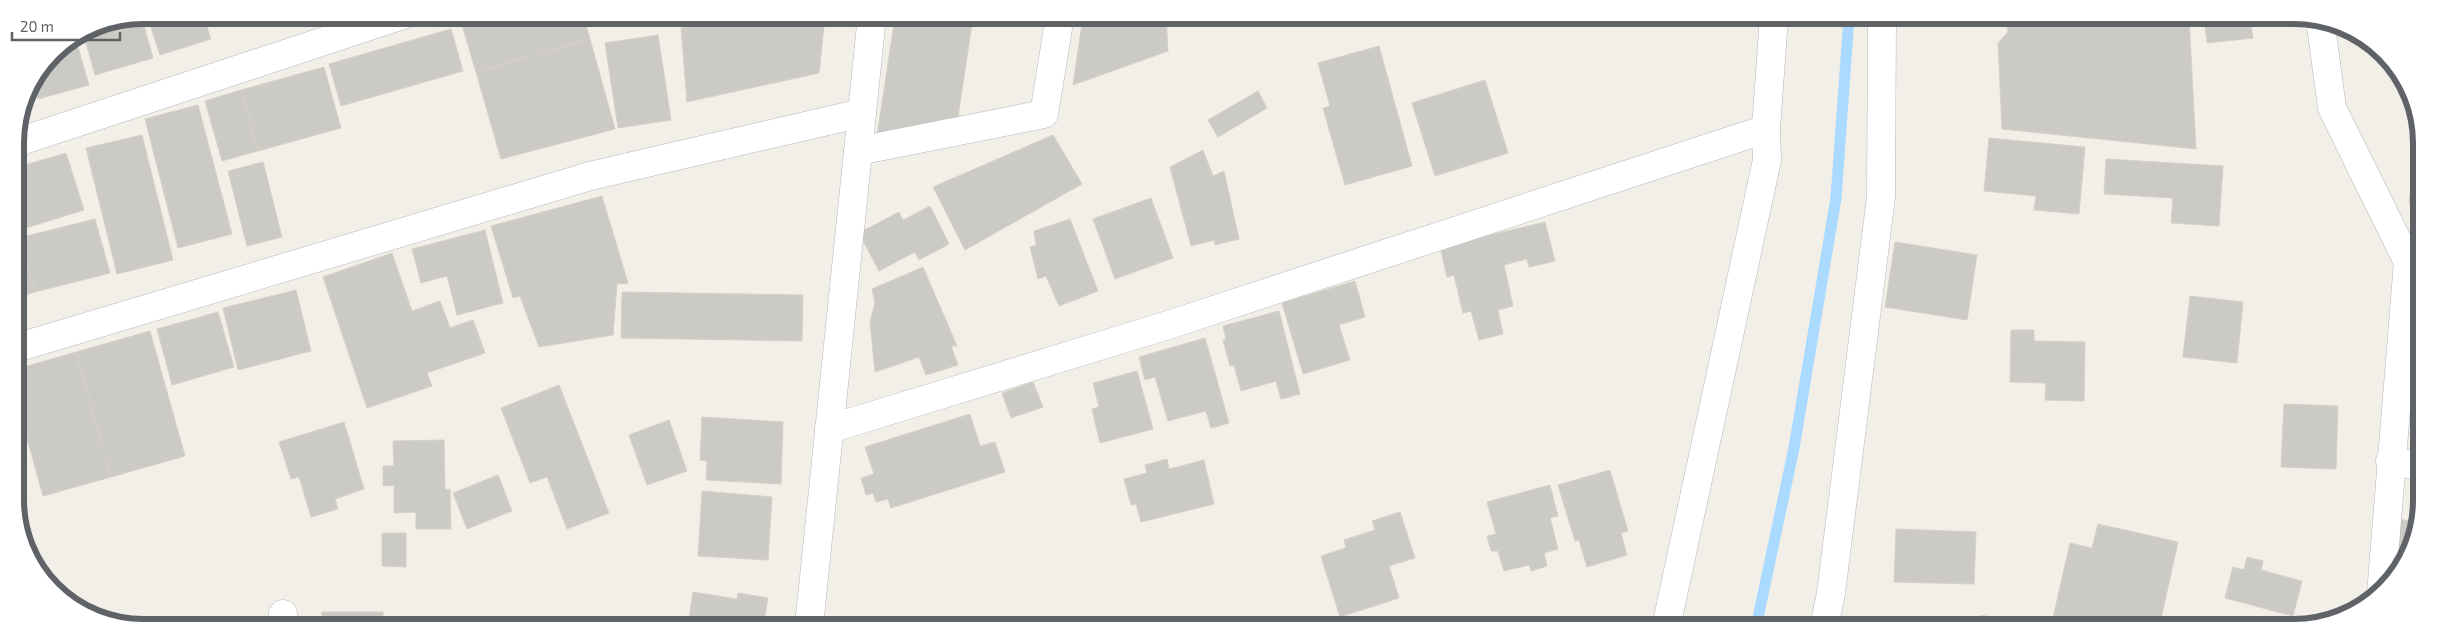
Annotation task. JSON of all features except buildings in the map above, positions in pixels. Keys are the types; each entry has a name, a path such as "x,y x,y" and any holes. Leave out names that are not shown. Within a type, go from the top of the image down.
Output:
{"street":[{"path":"24,140 376,24"},
{"path":"810,619 871,24"},
{"path":"858,151 1044,114 1059,24"},
{"path":"1668,619 1767,160 1766,129 1774,24"},
{"path":"1826,619 1831,593 1880,197 1882,24"},
{"path":"2321,27 2332,108 2413,260"},
{"path":"24,346 590,176 862,113"},
{"path":"829,429 1174,323 1766,129"},
{"path":"2381,582 2390,461 2413,270"},
{"path":"2390,461 2413,465"}],"waterway":[{"path":"1758,619 1794,448 1836,198 1848,24"}]}
